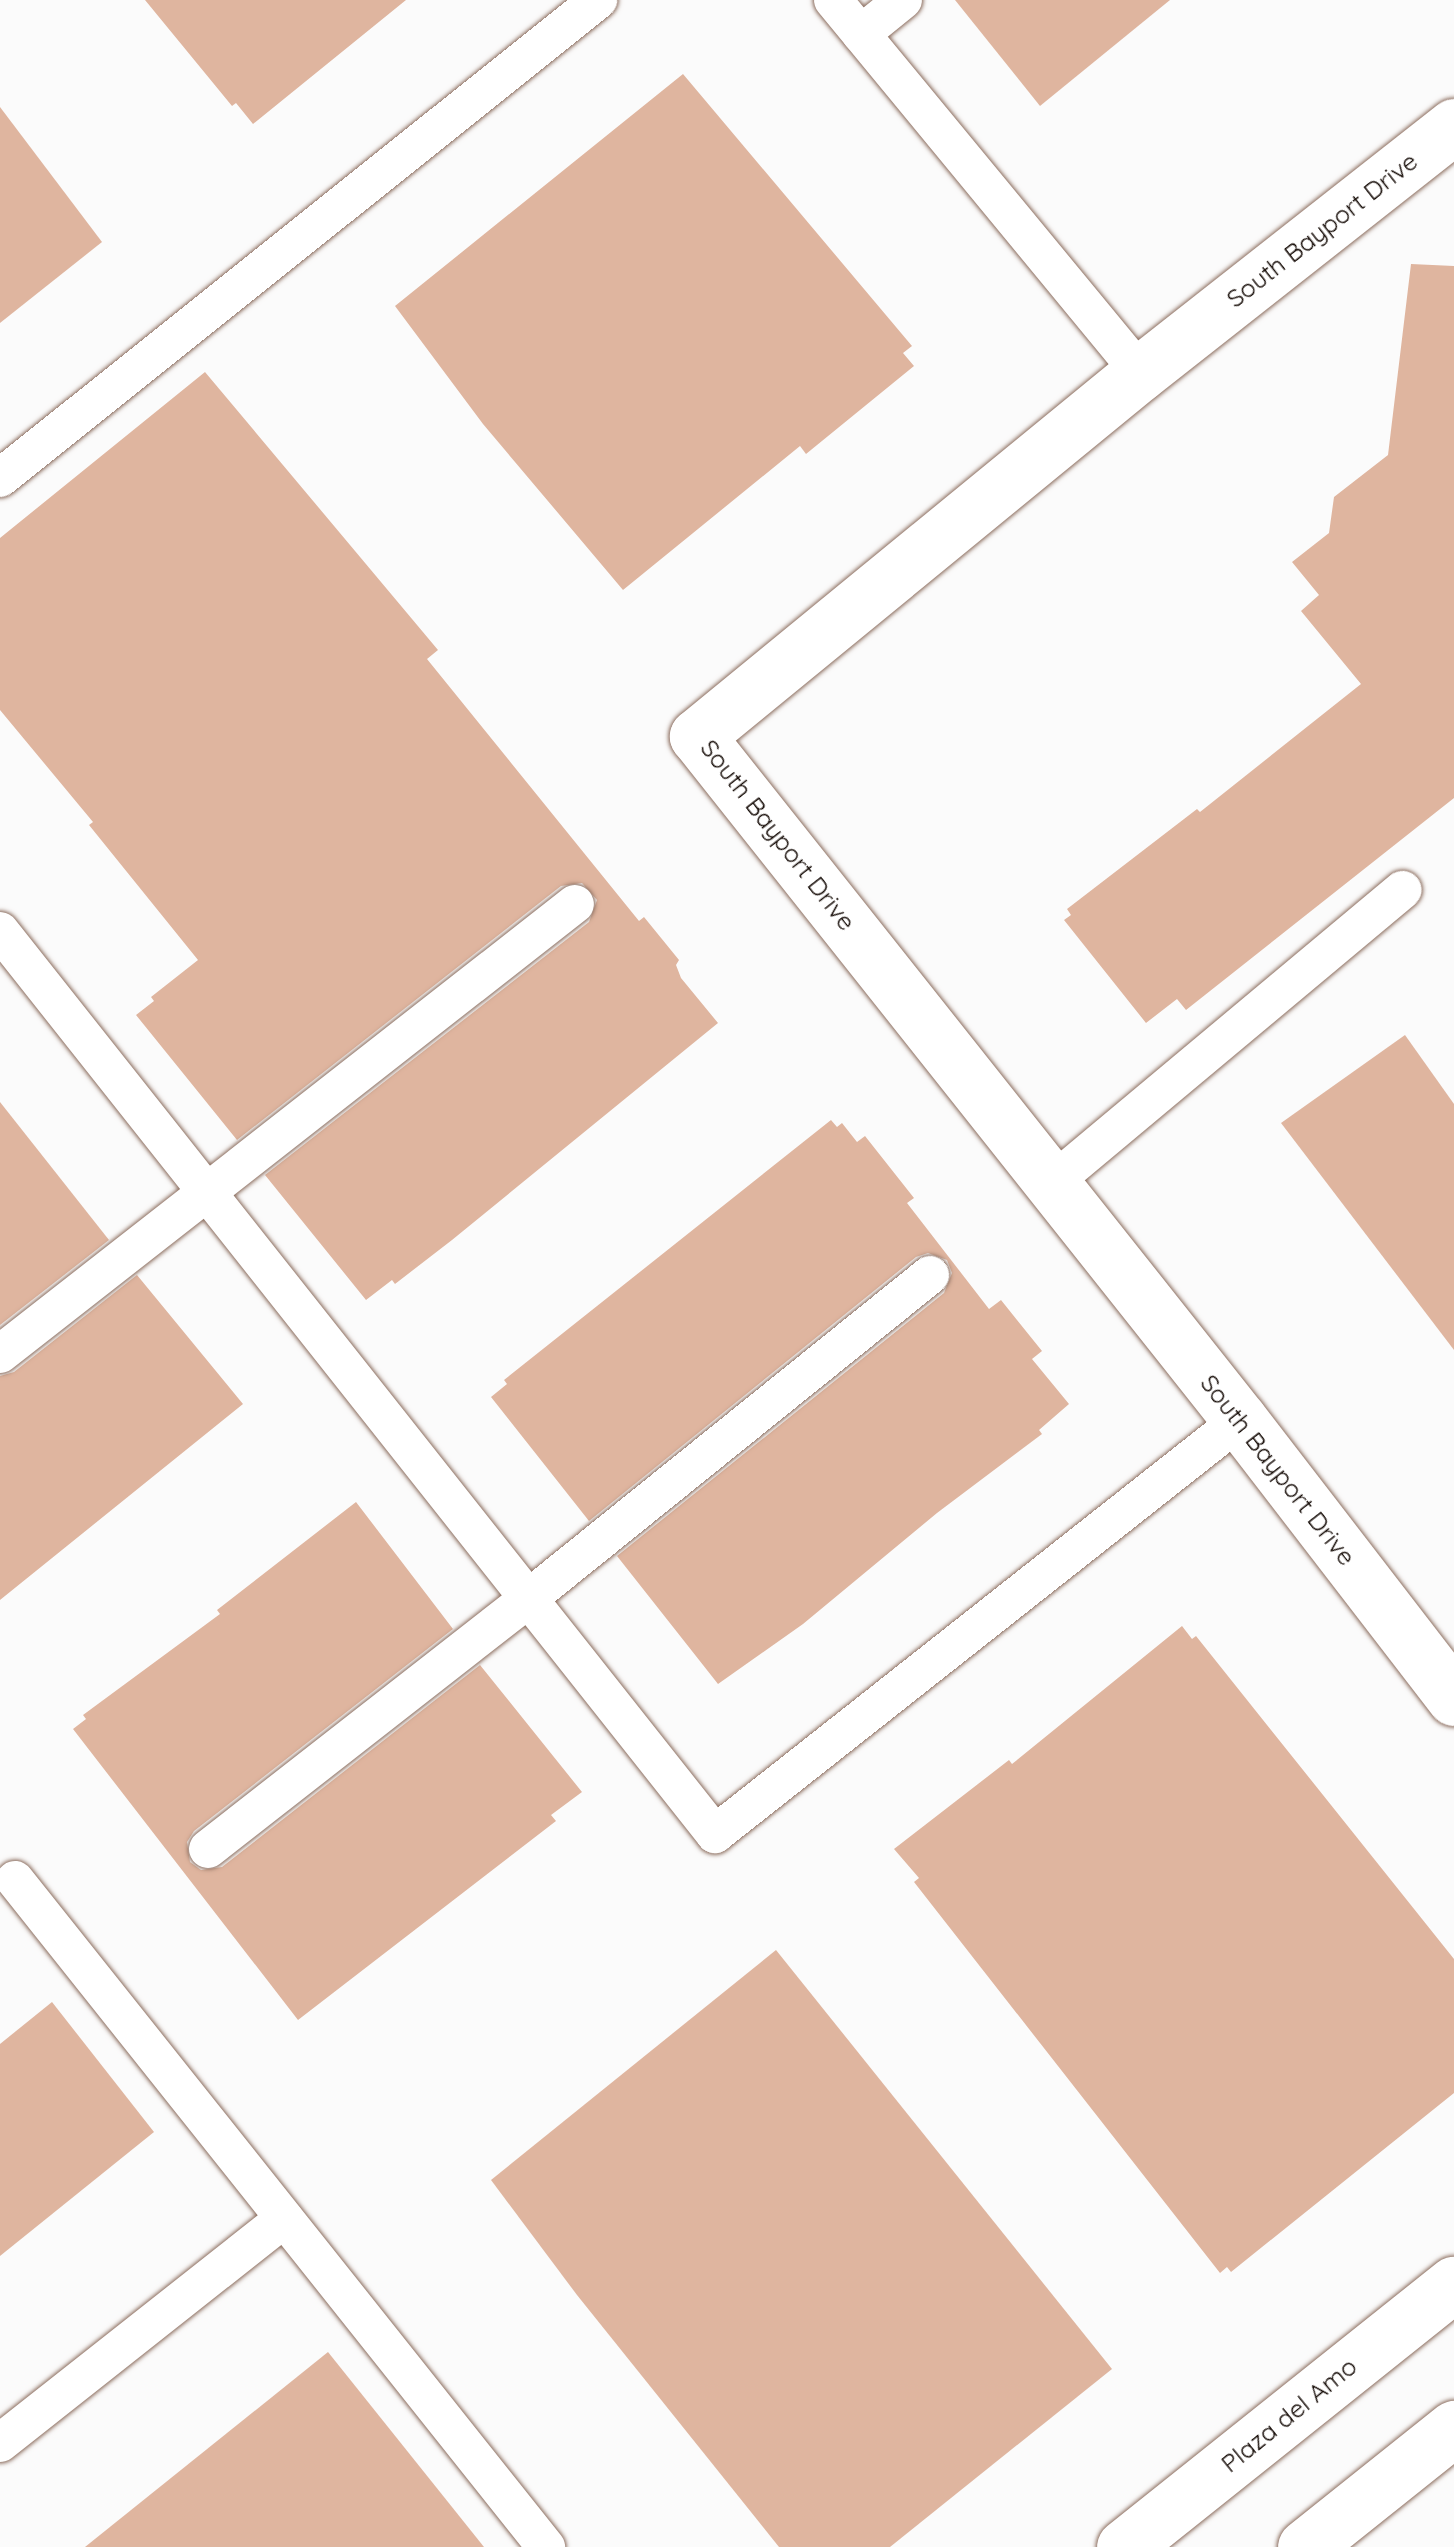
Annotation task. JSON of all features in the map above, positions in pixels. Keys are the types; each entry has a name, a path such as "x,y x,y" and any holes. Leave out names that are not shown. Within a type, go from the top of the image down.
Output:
{"street":[{"name":"South Bayport Drive","path":"1454,126 1140,373 697,736 1240,1420 1454,1698"},
{"name":"Plaza del Amo","path":"1124,2547 1454,2284"},
{"path":"1305,2547 1454,2428"}],"lane":[{"path":"0,478 598,0"},
{"path":"833,0 1140,373"},
{"path":"861,34 903,0"},
{"path":"1052,1183 1403,890"},
{"path":"0,1354 575,904"},
{"path":"0,931 715,1834 1240,1420"},
{"path":"208,1849 529,1598 930,1275"},
{"path":"5,1877 546,2547"},
{"path":"0,2443 284,2219"}],"building":[{"path":"145,0 406,0 253,124 236,103 232,106"},
{"path":"955,0 1170,0 1040,106"},
{"path":"683,74 912,346 903,353 914,366 806,454 800,446 623,590 483,424 395,306"},
{"path":"0,107 102,242 0,323"},
{"path":"1411,264 1454,266 1454,798 1186,1010 1177,999 1146,1023 1064,920 1071,915 1067,909 1197,809 1200,812 1361,684 1301,611 1319,595 1292,562 1329,533 1334,497 1388,455"},
{"path":"205,372 438,650 427,659 639,921 644,917 679,960 676,965 681,978 718,1023 452,1240 395,1284 392,1280 366,1300 265,1175 589,922 597,900 582,883 561,886 237,1140 136,1015 154,1001 151,997 198,960 89,825 93,822 0,710 0,538"},
{"path":"1405,1035 1454,1104 1454,1350 1281,1123"},
{"path":"0,1102 109,1240 0,1325"},
{"path":"831,1120 837,1127 842,1123 857,1142 865,1136 914,1198 907,1203 989,1309 1001,1300 1042,1351 1032,1359 1069,1404 1039,1430 1042,1434 937,1513 803,1624 718,1684 617,1556 944,1293 952,1273 947,1260 928,1253 916,1257 589,1521 491,1397 507,1384 504,1380"},
{"path":"137,1275 243,1404 0,1600 0,1376 14,1372"},
{"path":"356,1502 453,1629 194,1831 187,1842 190,1862 201,1870 222,1867 480,1665 582,1792 551,1815 556,1821 298,2020 73,1729 86,1719 83,1715 220,1614 217,1610"},
{"path":"1182,1626 1192,1639 1196,1636 1454,1959 1454,2093 1231,2272 1227,2267 1220,2273 914,1882 919,1878 894,1849 1009,1760 1012,1764"},
{"path":"776,1950 1112,2369 890,2547 779,2547 577,2295 491,2180"},
{"path":"52,2002 154,2132 0,2256 0,2044"},
{"path":"328,2352 484,2547 85,2547"}]}
